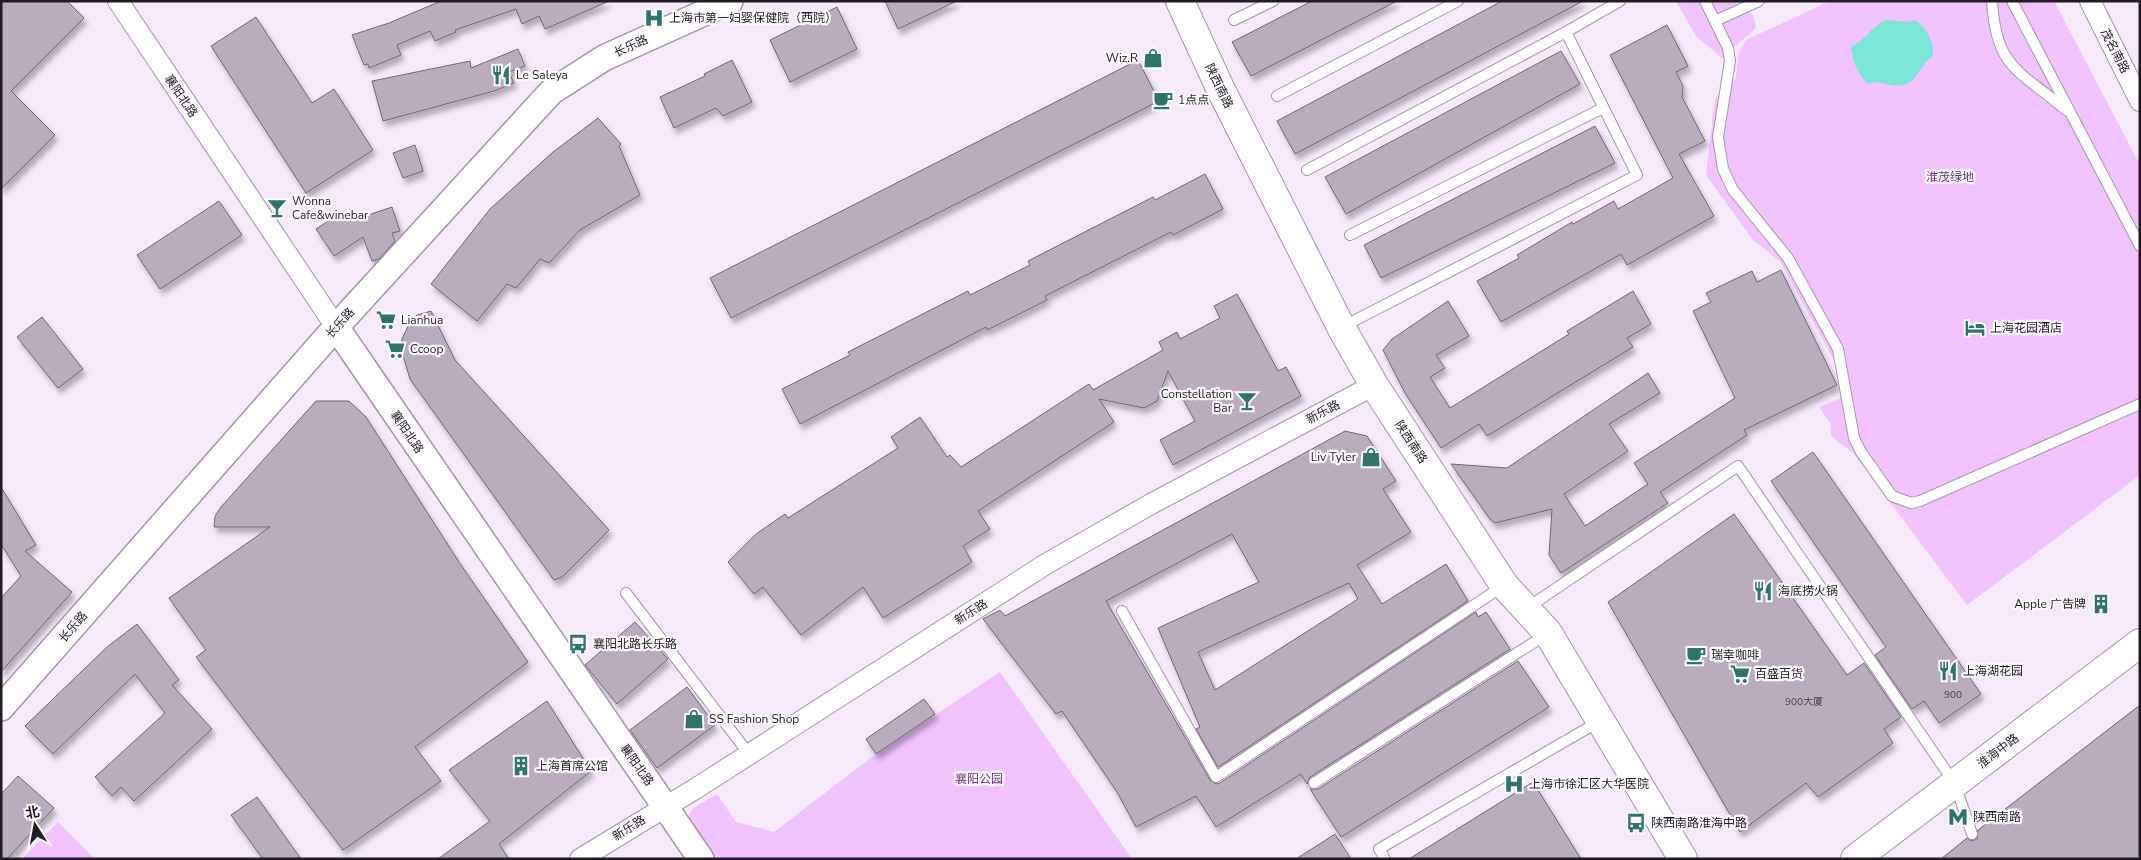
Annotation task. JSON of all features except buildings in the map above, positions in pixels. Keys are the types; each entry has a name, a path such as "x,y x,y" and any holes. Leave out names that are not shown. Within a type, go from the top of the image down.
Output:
{"main road":[{"name":"陕西南路","path":"1180,1 1220,88 1341,327 1374,385 1504,585 1548,633 1683,859"},
{"name":"淮海中路","path":"1856,859 2140,643"}],"street":[{"name":"襄阳北路","path":"118,1 336,327 701,859"},
{"name":"长乐路","path":"1,708 336,327 551,92 604,58 730,1"},
{"name":"茂名南路","path":"2090,1 2140,100"},
{"name":"新乐路","path":"580,859 695,789 1046,564 1151,504 1374,385"}],"lane":[{"path":"1234,20 1273,1"},
{"path":"1277,96 1458,1"},
{"path":"1307,170 1566,32 1620,1"},
{"path":"1705,1 1728,48 1730,62 1718,137 1723,169 1733,190 1788,258 1820,313 1842,360 1854,438 1861,452 1892,496 1910,503 1920,501 2140,404"},
{"path":"1715,21 1759,1"},
{"path":"1992,1 1995,33 2015,70 2071,114"},
{"path":"2012,1 2140,246"},
{"path":"1341,327 1637,175 1566,32"},
{"path":"1350,236 1603,108"},
{"path":"1527,608 1738,466 1955,784 1972,834"},
{"path":"1122,611 1216,777 1504,585"},
{"path":"626,593 749,754"},
{"path":"1314,783 1548,633"},
{"path":"1385,859 1379,849 1601,721"}],"green space":[{"path":"1676,1 1743,1 1754,18 1756,28 1722,58 1696,36"},
{"name":"淮茂绿地","path":"1830,1 2054,1 2140,165 2140,475 1967,605 1854,454 1831,436 1831,424 1819,407 1843,397 1836,364 1780,261 1753,240 1706,175 1715,98 1736,78 1738,55 1746,40"},
{"name":"襄阳公园","path":"1000,672 1132,859 702,859 686,826 692,809 717,794 736,822 774,832 876,754"},
{"path":"58,822 95,859 22,859"}],"shaded area":[{"path":"1887,20 1905,22 1915,20 1923,27 1931,40 1933,56 1914,78 1906,84 1896,86 1877,82 1868,84 1858,71 1851,47"}],"place":[{"name":"上海市第一妇婴保健院（西院）","path":"654,18"},
{"name":"Wiz.R","path":"1153,58"},
{"name":"Le Saleya","path":"501,75"},
{"name":"1点点","path":"1163,100"},
{"name":"Wonna Cafe&winebar","path":"277,208"},
{"name":"Lianhua","path":"386,320"},
{"name":"上海花园酒店","path":"1975,328"},
{"name":"Ccoop","path":"395,349"},
{"name":"Constellation Bar","path":"1247,401"},
{"name":"Liv Tyler","path":"1371,457"},
{"name":"海底捞火锅","path":"1763,591"},
{"name":"Apple 广告牌","path":"2101,604"},
{"name":"襄阳北路长乐路","path":"578,644"},
{"name":"瑞幸咖啡","path":"1696,655"},
{"name":"上海湖花园","path":"1948,671"},
{"name":"百盛百货","path":"1740,674"},
{"name":"SS Fashion Shop","path":"694,719"},
{"name":"上海首席公馆","path":"521,766"},
{"name":"上海市徐汇区大华医院","path":"1514,784"},
{"name":"陕西南路","path":"1958,817"},
{"name":"陕西南路淮海中路","path":"1636,823"}]}
